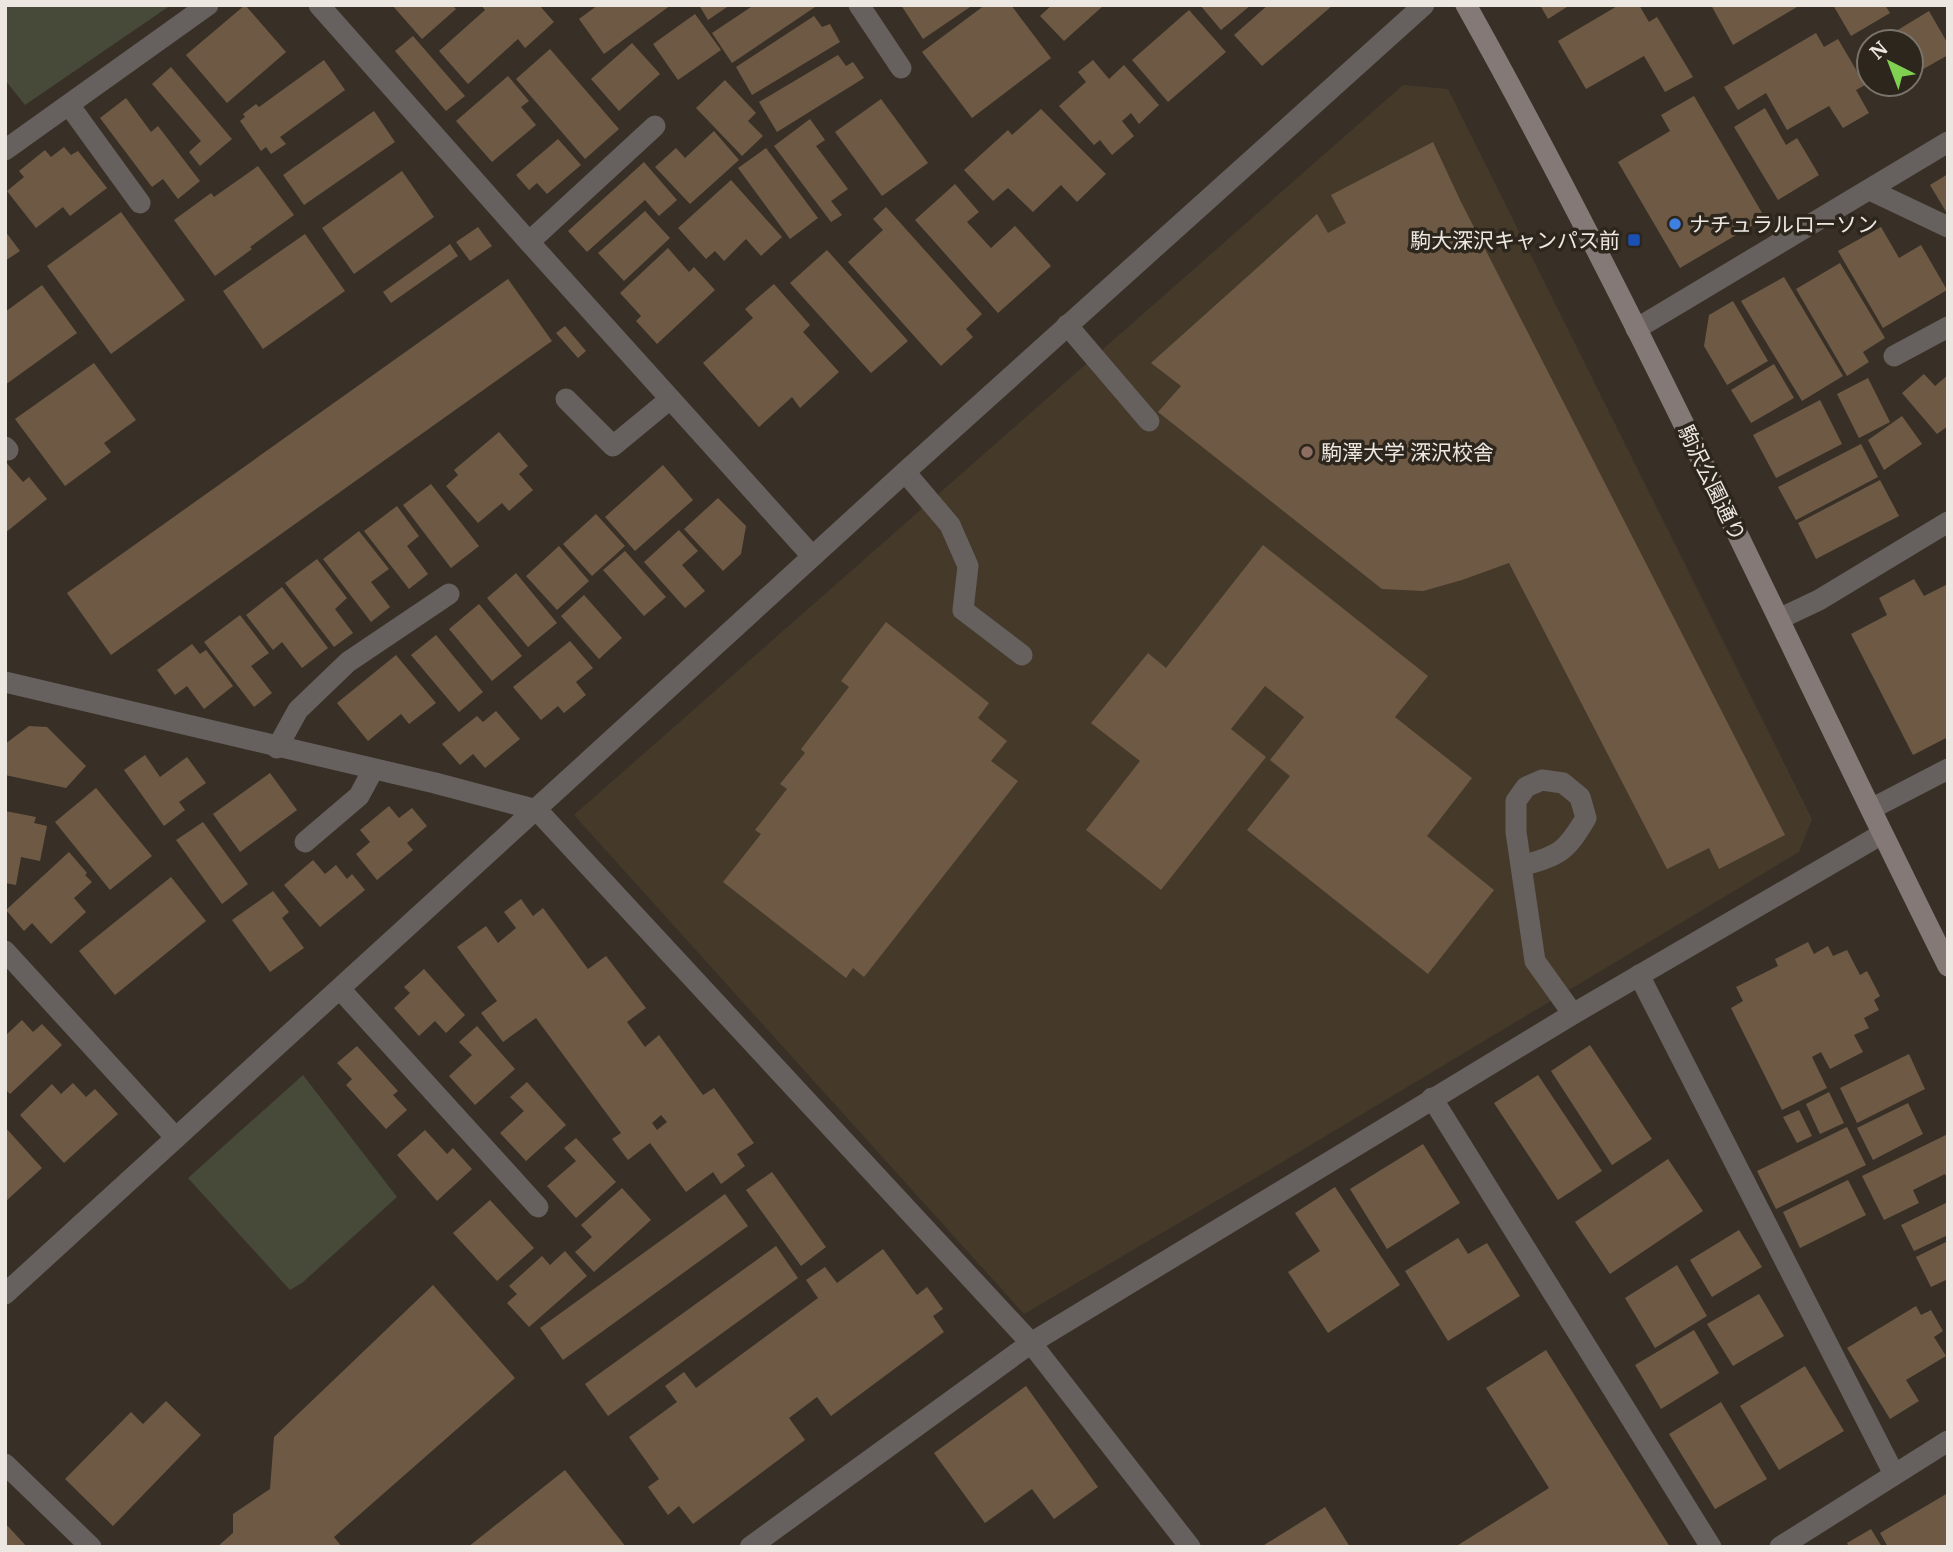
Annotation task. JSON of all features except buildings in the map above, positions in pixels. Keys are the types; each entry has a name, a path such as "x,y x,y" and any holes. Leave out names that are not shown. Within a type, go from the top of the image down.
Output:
{"street":[{"path":"5,150 208,5"},
{"path":"319,5 528,242 813,556"},
{"path":"859,5 901,68"},
{"path":"5,1294 905,472 1424,5"},
{"name":"駒沢公園通り","path":"1466,5 1636,329 1948,966"},
{"path":"69,105 139,203"},
{"path":"528,242 655,126"},
{"path":"1636,329 1948,142"},
{"path":"1870,190 1948,227"},
{"path":"1067,325 1149,421"},
{"path":"1894,356 1948,327"},
{"path":"566,399 612,446 670,399"},
{"path":"905,472 950,525 964,556 968,566 963,610 1022,654"},
{"path":"1779,619 1819,600 1948,522"},
{"path":"277,748 298,710 348,662 449,594"},
{"path":"5,682 537,810 1031,1343 1190,1547"},
{"path":"1871,809 1948,769"},
{"path":"304,842 359,796 373,770"},
{"path":"750,1547 1031,1343 1432,1098 1882,834"},
{"path":"1522,866 1535,961 1573,1014"},
{"path":"5,951 176,1138"},
{"path":"1639,975 1894,1474"},
{"path":"340,989 538,1207"},
{"path":"1432,1098 1711,1547"},
{"path":"1780,1547 1948,1441"},
{"path":"5,1464 91,1547"}],"shaded area":[{"name":"駒澤大学 深沢校舎","path":"1403,85 1448,89 1812,819 1799,852 1024,1314 574,815"}],"green space":[{"path":"5,5 171,5 25,105 5,80"},
{"path":"303,1075 397,1197 302,1283 290,1290 188,1178"}],"place":[{"name":"ナチュラルローソン","path":"1675,224"},
{"name":"駒大深沢キャンパス前","path":"1634,240"},
{"name":"駒澤大学 深沢校舎","path":"1307,452"}]}
